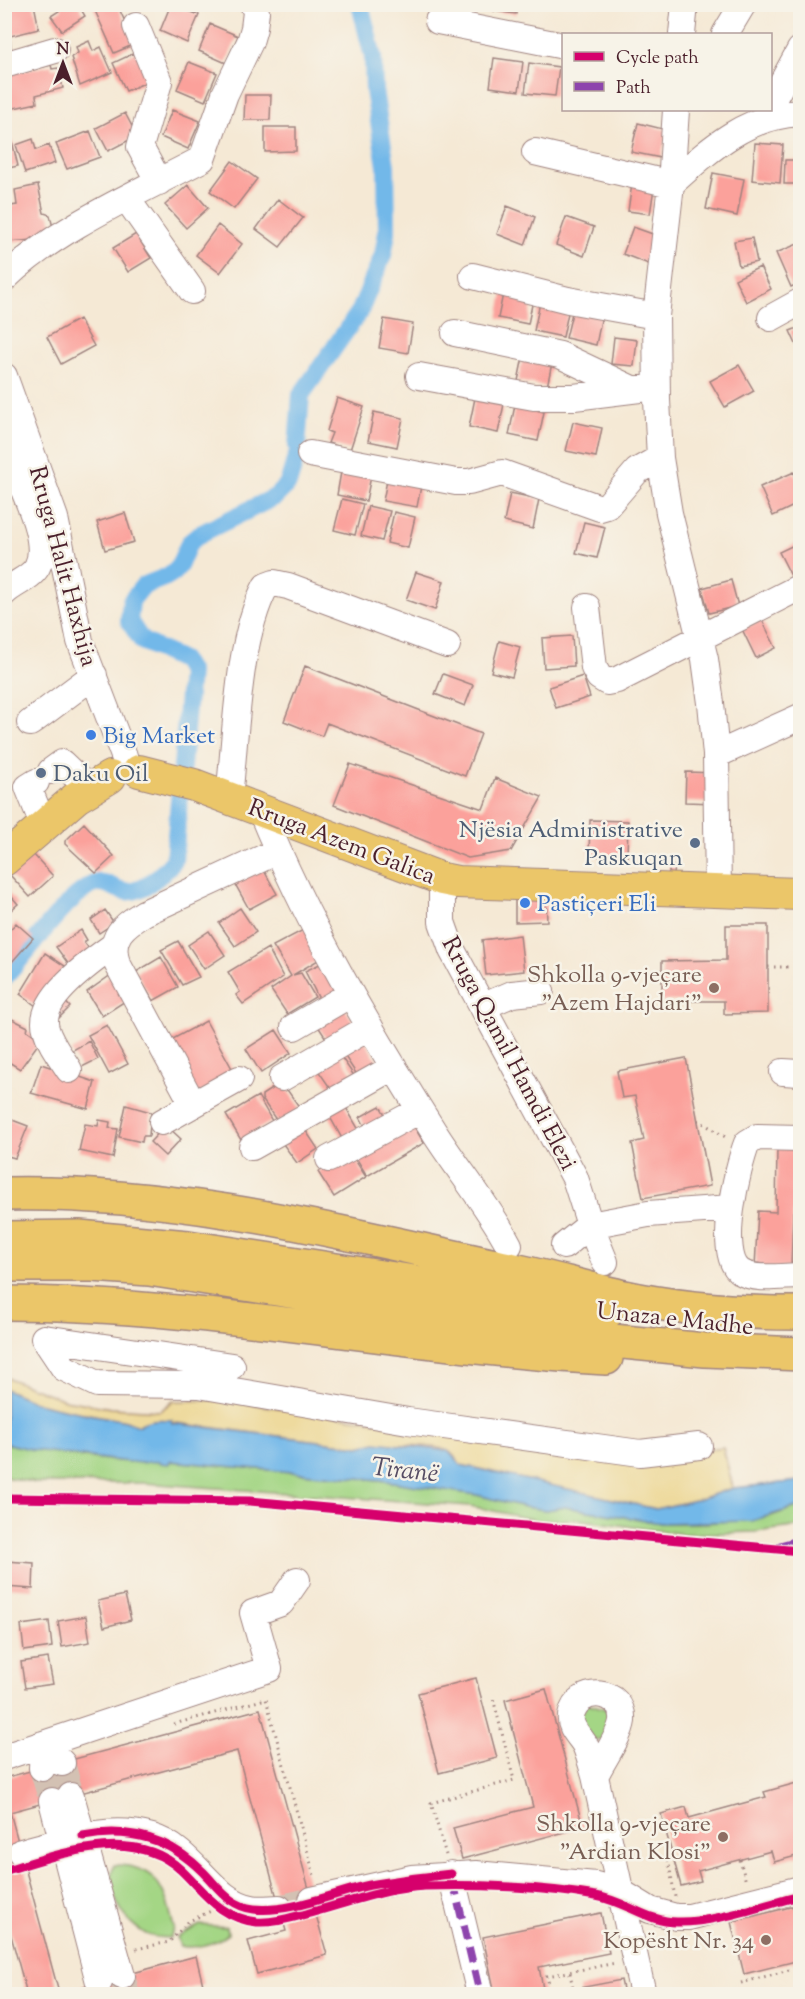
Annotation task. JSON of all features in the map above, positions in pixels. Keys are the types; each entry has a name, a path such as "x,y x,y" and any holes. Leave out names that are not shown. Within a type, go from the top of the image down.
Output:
{"highway":[{"path":"4,1194 74,1194 189,1205 364,1238 621,1296 679,1305 801,1313"},
{"name":"Unaza e Madhe","path":"14,1251 79,1237 177,1246 628,1315 801,1328"},
{"path":"14,1251 149,1269 613,1341 705,1350 801,1354"},
{"path":"4,1303 110,1305 529,1354 801,1368"}],"main road":[{"name":"Rruga Azem Galica","path":"138,776 229,798 442,879 470,883 801,894"},
{"path":"4,860 43,824 138,776"}],"street":[{"path":"4,279 59,237 204,156 225,94 250,42 255,20 253,4"},
{"path":"682,33 685,4"},
{"path":"726,33 742,4"},
{"path":"438,21 562,46"},
{"path":"136,26 159,82 140,147 159,182"},
{"path":"4,65 55,50"},
{"path":"772,102 801,50"},
{"path":"676,111 671,184 656,316 644,388 660,458 669,513 700,640 711,703 716,755 718,890"},
{"path":"671,184 737,130 767,111 799,119"},
{"path":"535,152 671,184"},
{"path":"128,199 192,291"},
{"path":"473,276 568,300 656,316"},
{"path":"771,318 801,302"},
{"path":"455,333 560,355 644,388"},
{"name":"Rruga Halit Haxhija","path":"4,375 11,426 55,518 73,616 94,675 138,776"},
{"path":"419,376 534,397 574,397 644,388"},
{"path":"4,593 32,574 38,566 40,551 36,526 10,453 11,426"},
{"path":"310,454 456,482 469,482 502,473 600,508 607,506 637,471 660,458"},
{"path":"229,798 249,637 266,586 274,583 288,586 447,645"},
{"path":"587,607 594,668 599,677 607,682 617,680 700,640 801,587"},
{"path":"30,723 94,675"},
{"path":"716,755 801,717"},
{"path":"43,824 28,787 62,763 138,776"},
{"path":"261,811 278,851 351,994 420,1110 496,1220 509,1245"},
{"path":"69,1070 50,1037 45,1018 48,1009 70,980 113,946 119,932 144,913 278,851"},
{"name":"Rruga Qamil Hamdi Elezi","path":"442,879 440,906 444,928 452,950 575,1178 605,1262"},
{"path":"113,946 117,963 137,1004 194,1104"},
{"path":"484,1006 512,994 541,991"},
{"path":"294,1027 351,994"},
{"path":"282,1078 370,1027"},
{"path":"252,1147 394,1067"},
{"path":"162,1122 239,1079"},
{"path":"329,1159 420,1110"},
{"path":"801,1138 757,1137 747,1143 731,1208 730,1251 737,1269 757,1276 801,1276"},
{"path":"564,1246 590,1225 648,1214 731,1208"},
{"path":"232,1366 44,1338 64,1368 97,1384 199,1384 408,1421 640,1454 699,1446"},
{"path":"4,1757 49,1758 268,1669 253,1613 281,1603 297,1580"},
{"path":"595,1776 643,1995"},
{"path":"62,1798 112,1971"},
{"path":"21,1852 73,1838 124,1832 154,1838 178,1850 231,1901 253,1909 279,1908"},
{"path":"451,1874 480,1995"},
{"path":"316,1899 412,1878 451,1874 596,1885 619,1891 650,1910 676,1917 689,1917 801,1889"}],"path":[{"path":"768,967 792,967"},
{"path":"698,1120 725,1137 747,1143"},
{"path":"4,1498 250,1501 801,1551"},
{"path":"451,1874 431,1803 514,1780 493,1698"},
{"path":"166,1726 266,1699 316,1899"},
{"path":"673,1858 668,1859 675,1896"},
{"path":"740,1860 745,1878"},
{"path":"112,1971 169,1941 189,1921 217,1907"},
{"path":"551,1995 547,1976 635,1959"},
{"path":"741,1983 801,1967"},
{"path":"570,1972 574,1995"}],"green space":[{"path":"4,1443 66,1455 128,1462 169,1463 169,1461 380,1480 477,1495 525,1507 546,1510 565,1507 661,1523 706,1523 771,1516 800,1506 800,1526 756,1532 683,1534 577,1519 541,1521 470,1506 144,1483 37,1483 5,1477"},
{"path":"587,1703 615,1712 604,1739 590,1740 578,1713"},
{"path":"114,1865 141,1870 158,1883 174,1928 170,1938 146,1934 124,1914 111,1884"},
{"path":"200,1925 227,1927 228,1934 205,1945 180,1946 177,1937"}],"sand":[{"path":"5,1377 65,1400 111,1408 160,1411 173,1401 221,1400 645,1458 723,1447 733,1488 700,1499 656,1509 461,1465 450,1452 430,1447 390,1444 359,1446 152,1420 138,1427 126,1421 37,1403 5,1389"}],"water":[{"name":"Tiranë","path":"5,1389 37,1403 126,1421 138,1426 150,1420 172,1420 172,1423 359,1446 376,1442 448,1451 461,1465 656,1509 700,1499 733,1488 800,1481 800,1506 752,1521 661,1523 565,1507 546,1510 525,1507 477,1495 380,1480 170,1461 169,1464 159,1461 141,1463 33,1450 5,1443"}],"building":[{"path":"34,4 39,29 10,36 11,48 4,49 4,8"},
{"path":"60,4 78,4 85,16 62,31 51,16 62,9"},
{"path":"92,4 117,4 135,44 114,53"},
{"path":"171,4 199,15 187,43 160,31"},
{"path":"494,4 517,4 516,14 494,11"},
{"path":"210,24 238,36 226,63 199,51"},
{"path":"89,41 93,51 101,47 112,72 80,86 71,57 78,53 76,47"},
{"path":"143,49 156,78 126,91 113,63"},
{"path":"494,58 523,62 519,91 490,87"},
{"path":"189,62 217,73 205,101 177,89"},
{"path":"529,63 559,67 555,96 525,93"},
{"path":"51,65 52,69 58,68 63,88 36,95 37,103 5,110 5,71 30,70"},
{"path":"245,95 271,95 270,120 244,120"},
{"path":"172,110 200,121 188,149 161,137"},
{"path":"125,113 137,136 108,151 96,128"},
{"path":"638,123 667,130 661,158 631,152"},
{"path":"265,127 296,127 296,151 265,152"},
{"path":"90,131 100,157 67,169 56,144"},
{"path":"33,139 36,150 49,145 55,163 25,173 16,145"},
{"path":"12,141 18,166 4,169 4,143"},
{"path":"755,143 783,145 780,183 752,180"},
{"path":"785,160 800,160 798,184 784,184"},
{"path":"232,161 257,179 234,209 210,191"},
{"path":"713,173 744,179 737,216 706,209"},
{"path":"632,184 654,188 650,214 628,211"},
{"path":"38,185 44,213 50,215 54,232 48,239 6,242 4,207 17,205 15,190"},
{"path":"188,185 208,208 186,228 165,205"},
{"path":"278,199 303,218 280,247 256,229"},
{"path":"507,206 535,217 525,245 497,234"},
{"path":"566,217 594,227 584,256 556,245"},
{"path":"218,225 242,244 220,273 196,255"},
{"path":"633,227 661,237 651,265 623,254"},
{"path":"136,234 151,258 128,272 113,248"},
{"path":"752,238 757,262 739,266 734,241"},
{"path":"800,243 800,283 791,287 776,253"},
{"path":"760,267 771,289 746,302 735,279"},
{"path":"504,289 534,295 528,324 498,318"},
{"path":"540,302 569,308 563,337 534,331"},
{"path":"573,309 602,315 596,345 566,338"},
{"path":"79,319 94,346 61,364 47,337"},
{"path":"384,319 413,324 408,353 379,348"},
{"path":"800,327 800,353 790,331"},
{"path":"614,337 637,340 634,366 611,364"},
{"path":"524,352 553,358 547,387 518,381"},
{"path":"739,365 754,391 725,407 710,381"},
{"path":"337,398 364,407 350,450 328,443 332,433 327,431"},
{"path":"475,398 504,404 498,433 469,427"},
{"path":"515,405 544,412 538,441 509,435"},
{"path":"374,412 403,418 397,447 368,441"},
{"path":"573,422 602,428 596,457 566,451"},
{"path":"342,466 372,471 366,501 337,495"},
{"path":"794,472 800,486 800,503 773,516 760,487"},
{"path":"388,475 422,481 417,507 383,501"},
{"path":"510,493 539,499 533,529 504,522"},
{"path":"342,499 363,504 355,535 334,530"},
{"path":"368,506 390,511 382,541 361,536"},
{"path":"394,512 415,517 408,548 387,543"},
{"path":"125,513 134,542 105,550 97,522"},
{"path":"584,522 605,527 597,558 576,553"},
{"path":"800,542 800,579 794,582 779,552"},
{"path":"416,572 444,581 435,610 406,600"},
{"path":"731,580 738,606 709,613 702,588"},
{"path":"762,620 776,648 756,658 742,629"},
{"path":"572,636 574,666 544,668 542,638"},
{"path":"499,641 520,647 512,677 491,672"},
{"path":"305,666 481,734 465,776 327,723 322,736 284,721"},
{"path":"443,674 473,685 465,706 435,694"},
{"path":"583,676 590,697 556,708 549,687"},
{"path":"350,764 483,809 495,778 542,797 511,851 468,858 334,805"},
{"path":"686,772 716,773 715,803 685,802"},
{"path":"590,820 628,821 627,857 589,856"},
{"path":"84,823 114,856 96,873 65,844 65,841"},
{"path":"33,854 53,876 30,897 10,875"},
{"path":"669,866 675,866 674,874 669,873"},
{"path":"262,867 277,894 249,909 234,882"},
{"path":"4,888 18,904 10,911 4,904"},
{"path":"515,898 546,898 547,921 515,922"},
{"path":"240,908 256,932 235,946 219,923"},
{"path":"105,910 114,923 99,933 91,920"},
{"path":"16,923 33,938 4,971 4,936"},
{"path":"726,925 768,925 768,1013 724,1014 724,1001 662,1001 662,961 726,960"},
{"path":"309,927 320,959 293,975 301,973 315,997 287,1014 271,990 291,976 273,946"},
{"path":"81,930 87,940 84,942 93,954 72,969 56,947"},
{"path":"209,931 225,955 204,969 188,945"},
{"path":"520,935 524,971 486,975 482,940"},
{"path":"178,941 199,977 182,985 161,950"},
{"path":"268,948 283,977 243,1004 236,995 240,992 228,972"},
{"path":"45,953 65,966 40,1009 20,994"},
{"path":"161,957 178,987 153,1001 136,972"},
{"path":"324,962 341,992 319,999 305,971"},
{"path":"115,972 130,998 102,1016 87,992"},
{"path":"63,999 70,1007 56,1021"},
{"path":"343,1006 356,1026 329,1043 316,1023"},
{"path":"8,1017 28,1027 27,1030 41,1040 20,1069 4,1059 4,1022"},
{"path":"206,1021 235,1074 198,1094 169,1041"},
{"path":"107,1025 128,1064 109,1074 88,1035"},
{"path":"276,1030 291,1053 261,1073 246,1049"},
{"path":"363,1037 381,1068 359,1078 340,1049"},
{"path":"89,1041 98,1059 80,1068 71,1051"},
{"path":"337,1051 357,1080 335,1095 315,1066"},
{"path":"686,1058 710,1186 643,1198 632,1143 644,1140 635,1096 622,1098 617,1071"},
{"path":"41,1064 95,1082 88,1109 31,1093"},
{"path":"279,1084 283,1084 300,1108 278,1123 262,1099 262,1095"},
{"path":"258,1096 272,1121 241,1140 226,1115"},
{"path":"341,1099 359,1130 344,1142 325,1108"},
{"path":"126,1105 151,1112 149,1136 143,1136 142,1142 119,1137"},
{"path":"380,1106 388,1120 367,1130 360,1117"},
{"path":"7,1118 28,1126 15,1158 4,1155"},
{"path":"409,1118 424,1143 367,1176 352,1151"},
{"path":"99,1120 110,1122 109,1128 118,1129 113,1158 79,1151 85,1124 98,1126"},
{"path":"166,1125 181,1139 165,1156 150,1142"},
{"path":"302,1125 318,1149 297,1163 280,1140"},
{"path":"777,1148 800,1148 800,1212 793,1212 791,1268 755,1267 758,1211 776,1212"},
{"path":"350,1152 366,1177 334,1197 318,1172"},
{"path":"6,1561 34,1563 33,1589 5,1587"},
{"path":"125,1595 131,1620 104,1627 98,1601"},
{"path":"86,1616 90,1642 62,1647 58,1621"},
{"path":"49,1621 52,1647 24,1651 21,1625"},
{"path":"48,1658 53,1684 25,1688 21,1662"},
{"path":"476,1678 497,1758 439,1773 418,1693"},
{"path":"546,1689 583,1827 462,1859 453,1828 533,1807 505,1700"},
{"path":"260,1709 327,1955 257,1974 248,1941 286,1931 237,1751 10,1812 59,1993 196,1956 203,1985 169,1994 27,1994 4,1910 4,1778"},
{"path":"800,1782 800,1855 774,1862 771,1851 698,1871 701,1881 681,1886 661,1814 686,1807 689,1818 766,1797 764,1792"},
{"name":"Kopësht Nr. 34","path":"798,1905 800,1960 744,1974 731,1922"},
{"path":"601,1913 609,1953 539,1967 544,1994 495,1994 483,1937"},
{"path":"621,1980 624,1994 580,1994 579,1988"}],"waterway":[{"path":"297,446 301,395 360,311 383,255 387,232 386,166 374,90 373,57 360,4"},
{"path":"4,978 67,904 90,886 99,883 124,891 138,890 159,876 174,860 190,672 182,660 142,641 129,621 131,601 143,586 171,575 179,566 189,543 200,534 275,497 288,484 296,457"}],"tunnel":[{"path":"62,1763 71,1796"},
{"path":"42,1768 52,1801"},
{"path":"279,1908 312,1900"},
{"path":"122,1976 127,1994"}],"marked path":[{"path":"778,1546 800,1540"},
{"path":"453,1881 480,1994"}],"cycle path":[{"path":"4,1498 250,1501 800,1551"},
{"path":"83,1836 133,1834 162,1843 190,1860 231,1900 254,1909 283,1908 370,1885 451,1874"},
{"path":"4,1871 71,1852 95,1848 118,1846 141,1849 162,1856 181,1870 223,1910 244,1920 257,1922 282,1920 380,1893 425,1886 466,1885 555,1890 596,1896 617,1902 656,1919 677,1922 723,1917 800,1896"}],"place":[{"name":"Big Market","path":"91,735"},
{"name":"Daku Oil","path":"41,773"},
{"name":"Njësia Administrative Paskuqan","path":"695,843"},
{"name":"Pastiçeri Eli","path":"525,903"},
{"name":"Shkolla 9-vjeçare \"Azem Hajdari\"","path":"714,988"},
{"name":"Shkolla 9-vjeçare \"Ardian Klosi\"","path":"723,1837"},
{"name":"Kopësht Nr. 34","path":"766,1940"}]}
